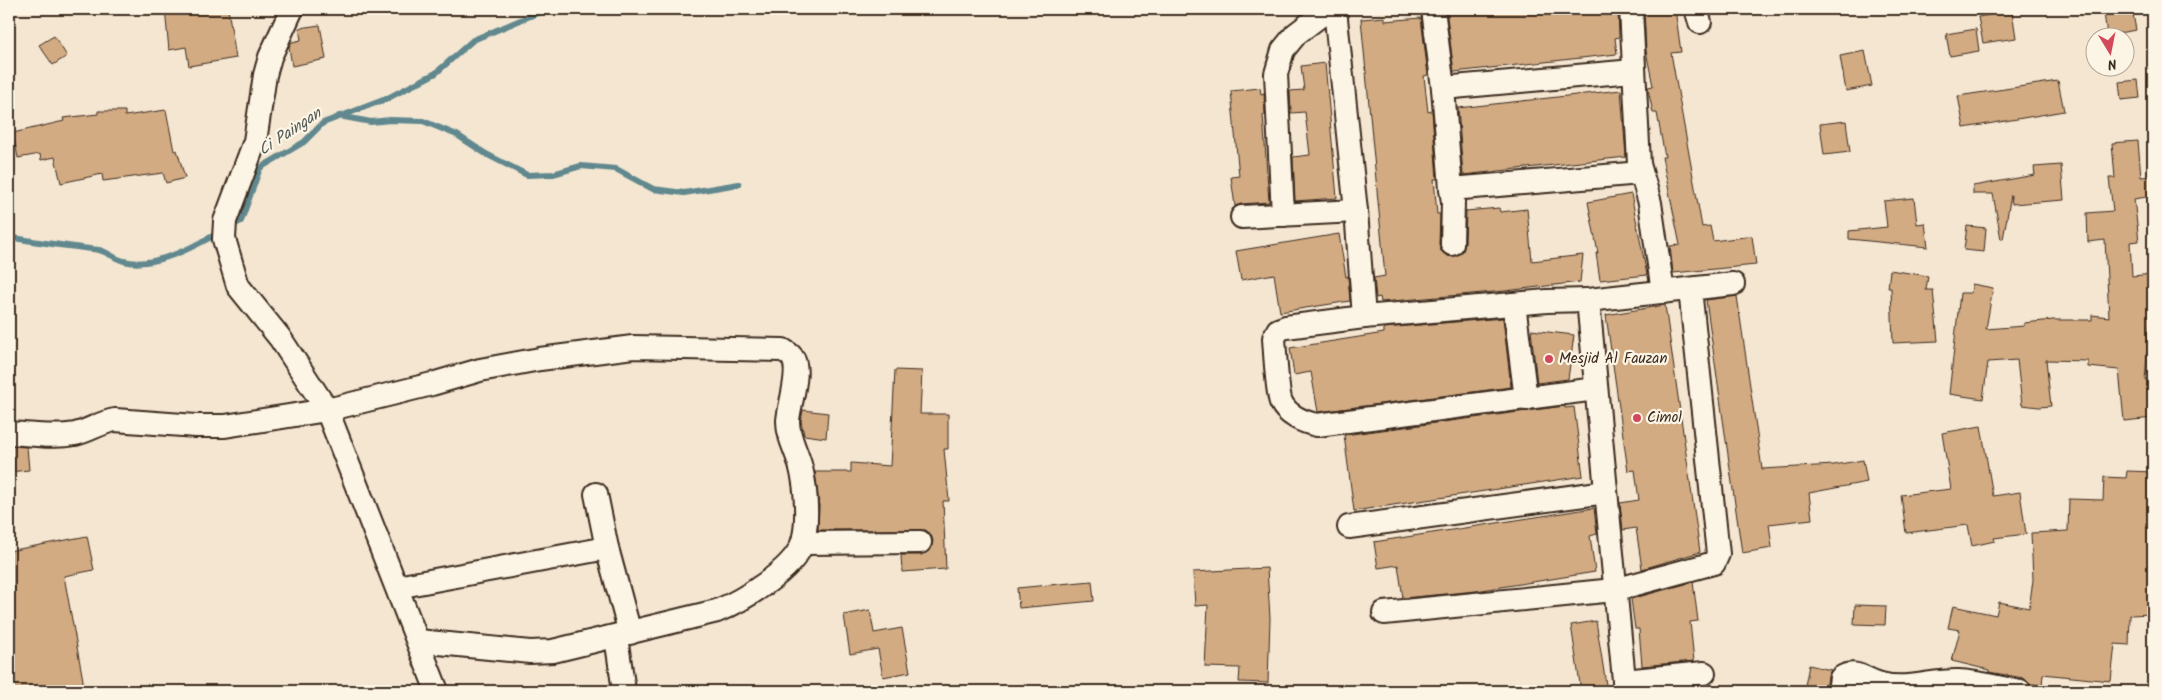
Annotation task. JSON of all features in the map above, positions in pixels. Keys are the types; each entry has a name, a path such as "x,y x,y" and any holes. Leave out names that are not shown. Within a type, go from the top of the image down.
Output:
{"street":[{"path":"292,9 270,57 265,75 255,141 225,230 238,286 280,338 326,410 370,524 397,587 436,691"},
{"path":"1283,215 1276,74 1283,50 1296,34 1329,9"},
{"path":"1335,9 1356,211 1364,317"},
{"path":"1433,9 1443,88 1453,202 1452,244"},
{"path":"1631,9 1639,164 1650,203 1663,292"},
{"path":"1443,88 1633,71"},
{"path":"1451,189 1641,174"},
{"path":"1242,218 1356,211"},
{"path":"1596,390 1316,425 1303,422 1281,402 1274,338 1275,333 1286,327 1364,317 1547,301 1588,300 1733,284"},
{"path":"1384,613 1614,590 1710,566 1717,560 1690,289"},
{"path":"1588,300 1614,590 1625,686 1704,673"},
{"path":"1514,304 1526,398"},
{"path":"9,434 71,434 103,422 115,420 196,426 225,426 326,410 480,370 549,358 633,347 783,350 792,357 796,367 788,421 792,447 801,468 806,512 802,543 794,558 767,582 736,604 623,635 552,651 530,652 418,641"},
{"path":"1349,527 1606,492"},
{"path":"596,494 623,635 624,691"},
{"path":"802,543 920,542"},
{"path":"397,587 607,548"},
{"path":"1840,686 1847,674 1860,675 1881,684 1896,686 1958,681 2020,691"}],"building":[{"path":"165,9 228,9 236,58 189,66 186,47 169,50"},
{"path":"1446,9 1618,9 1619,37 1615,38 1617,54 1454,72"},
{"path":"1644,9 1675,9 1681,52 1671,53 1702,227 1710,226 1713,241 1752,236 1756,265 1673,273 1670,246 1680,245 1662,157 1665,157 1657,113 1653,113 1649,94 1648,87 1653,86 1646,51"},
{"path":"2132,9 2136,30 2134,30 2134,28 2106,28 2104,13"},
{"path":"2012,11 2016,38 1983,43 1978,17"},
{"path":"1385,17 1385,21 1421,18 1428,75 1424,76 1428,112 1432,111 1437,179 1434,179 1437,214 1440,214 1439,244 1441,251 1452,257 1463,251 1466,211 1499,208 1500,212 1527,209 1532,261 1583,255 1580,282 1381,302 1380,297 1376,298 1374,278 1385,276 1361,19"},
{"path":"320,25 326,59 292,66 289,47 292,42 301,40 299,28"},
{"path":"1976,29 1979,51 1950,56 1946,34"},
{"path":"54,36 67,56 53,65 39,45"},
{"path":"1865,51 1872,86 1846,91 1840,56"},
{"path":"1325,63 1337,198 1295,201 1293,157 1310,155 1305,112 1291,113 1290,91 1304,90 1301,66"},
{"path":"2138,80 2140,98 2121,100 2119,82"},
{"path":"2058,81 2064,111 1964,128 1958,96"},
{"path":"1260,88 1261,94 1264,93 1265,115 1263,115 1269,202 1235,206 1231,177 1239,176 1231,91"},
{"path":"1621,90 1626,157 1463,175 1458,108"},
{"path":"166,110 174,151 177,150 185,178 166,183 163,173 103,181 102,174 61,183 55,157 41,160 40,154 18,158 13,133 64,121 63,118 98,114 98,111 125,111 125,116"},
{"path":"1846,121 1850,152 1824,155 1820,124"},
{"path":"2138,141 2141,177 2153,176 2153,196 2134,199 2139,241 2130,242 2132,276 2153,274 2153,307 2151,307 2145,380 2149,379 2153,418 2124,421 2119,370 2088,367 2088,361 2046,360 2051,406 2022,405 2017,360 1988,362 1983,399 1949,394 1960,293 1971,293 1972,284 1993,288 1986,329 2024,326 2024,323 2053,320 2092,320 2092,315 2109,317 2105,240 2088,242 2087,213 2113,211 2109,178 2115,178 2112,143"},
{"path":"2061,165 2064,200 2012,204 2011,195 2003,239 2001,239 1993,194 1973,194 1973,186 2035,175 2034,167"},
{"path":"1631,194 1647,275 1600,280 1596,253 1598,253 1588,202"},
{"path":"1914,198 1917,224 1925,223 1928,247 1849,239 1849,231 1887,227 1884,201"},
{"path":"1967,226 1986,228 1984,252 1964,250"},
{"path":"1339,234 1346,277 1348,276 1350,301 1280,312 1274,274 1241,280 1236,251"},
{"path":"1890,270 1928,276 1926,290 1933,290 1938,341 1893,343 1891,288 1888,288"},
{"path":"1737,296 1762,469 1834,465 1863,460 1867,482 1809,493 1812,519 1769,524 1772,548 1742,553 1706,300"},
{"path":"1665,305 1700,552 1642,569 1636,528 1623,530 1620,503 1639,500 1635,470 1628,471 1606,315"},
{"path":"1503,318 1511,387 1318,412 1311,372 1294,375 1290,348 1384,333 1384,328"},
{"name":"Mesjid Al Fauzan","path":"1531,330 1574,335 1568,379 1537,383"},
{"path":"895,370 922,371 920,414 948,414 948,449 944,449 949,501 943,501 946,569 902,572 901,555 921,555 931,549 933,541 931,535 926,530 818,530 819,505 815,472 851,472 851,463 890,466"},
{"path":"1565,406 1565,408 1574,407 1583,476 1354,511 1344,435"},
{"path":"803,410 828,413 826,438 804,435 801,421"},
{"path":"1981,426 1993,496 2020,492 2026,534 1994,538 1995,541 1972,546 1968,525 1906,533 1901,495 1951,489 1942,433"},
{"path":"9,446 27,447 29,470 9,472"},
{"path":"2127,471 2153,472 2153,614 2130,615 2129,645 2115,644 2111,681 2043,674 2042,685 2031,684 2023,678 1989,672 1989,670 1952,661 1960,630 1948,628 1953,606 1996,615 1999,602 2029,608 2033,580 2031,533 2068,531 2069,499 2103,500 2104,477 2126,478"},
{"path":"1594,508 1597,534 1590,536 1595,572 1476,591 1403,598 1398,565 1378,568 1374,542"},
{"path":"87,536 94,570 64,576 83,680 81,691 9,691 9,551"},
{"path":"1267,568 1270,618 1268,683 1239,682 1240,668 1205,667 1208,605 1195,606 1193,572"},
{"path":"1092,581 1094,601 1019,608 1017,588"},
{"path":"1693,582 1698,621 1690,622 1694,661 1642,666 1639,629 1635,629 1631,599"},
{"path":"1855,605 1886,606 1885,625 1854,624"},
{"path":"870,610 874,633 902,628 910,672 883,677 878,649 850,654 844,615"},
{"path":"1596,621 1607,691 1581,691 1571,625"},
{"path":"1809,665 1831,670 1828,676 1826,691 1804,691"},
{"path":"1696,687 1697,691 1653,691"}],"waterway":[{"name":"Ci Paingan","path":"229,227 241,221 260,168 304,142 323,123 386,99 436,73 473,40 547,9"},
{"path":"339,116 371,122 390,120 423,121 457,135 486,154 527,175 553,174 581,166 616,169 653,189 684,193 739,184"},
{"name":"Ci Paingan","path":"9,237 99,250 121,260 136,263 174,255 220,232"}],"place":[{"name":"Mesjid Al Fauzan","path":"1549,359"},
{"name":"Cimol","path":"1637,418"}]}
